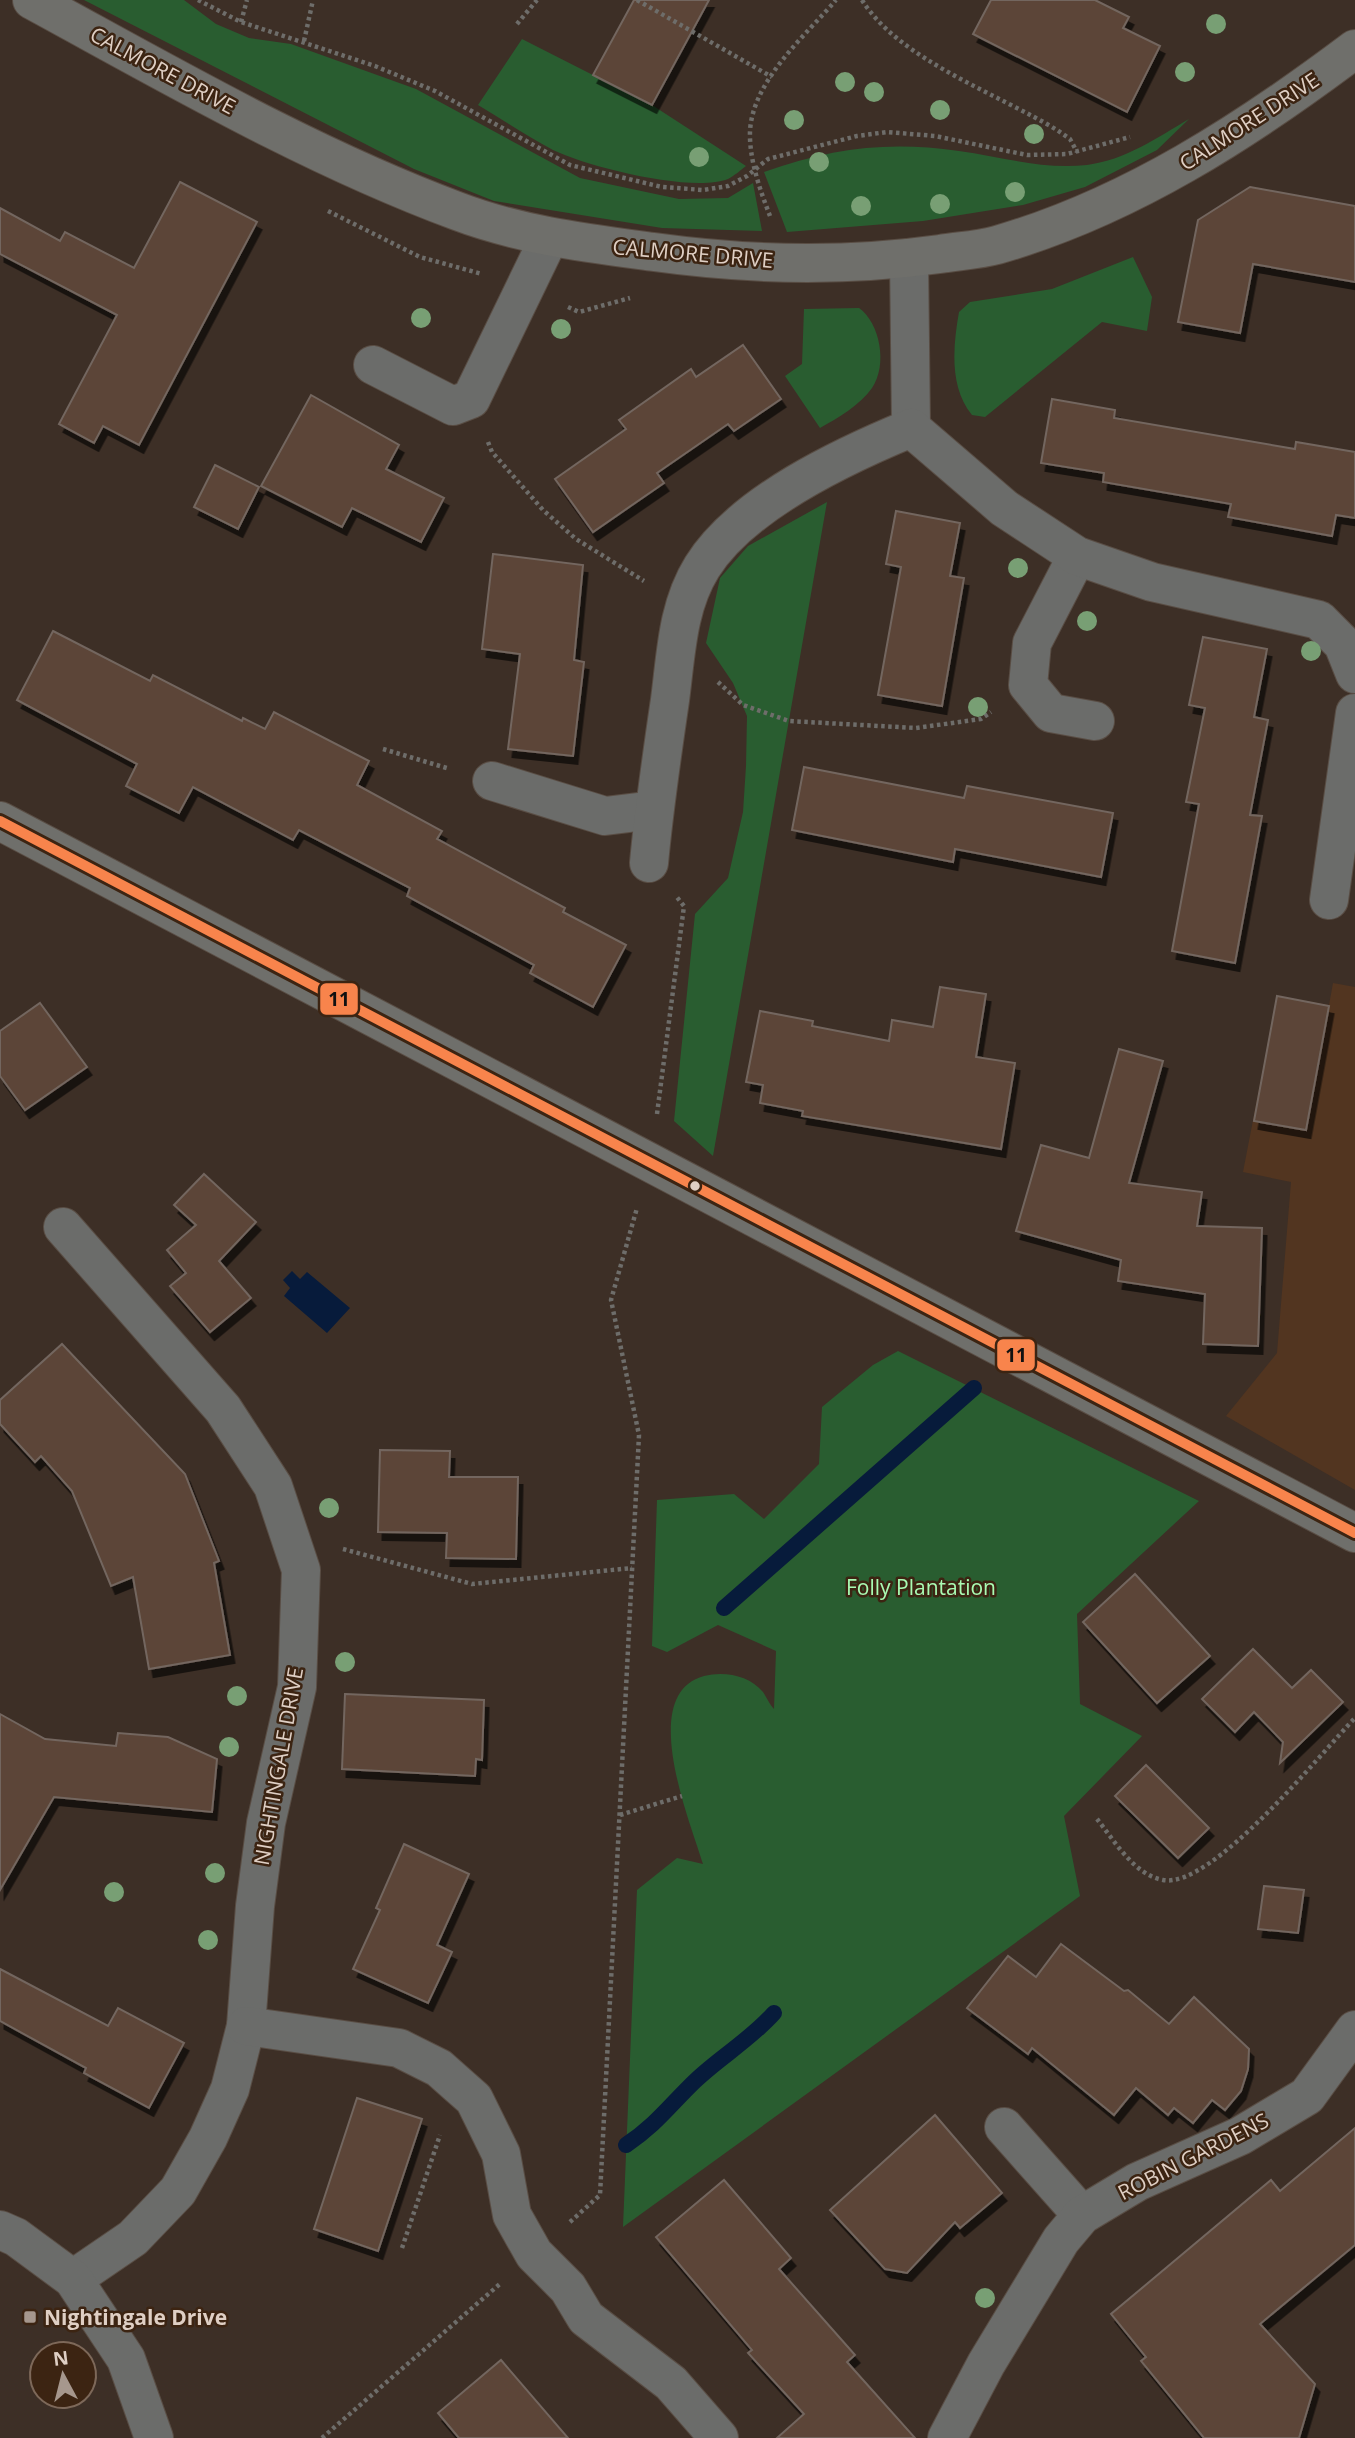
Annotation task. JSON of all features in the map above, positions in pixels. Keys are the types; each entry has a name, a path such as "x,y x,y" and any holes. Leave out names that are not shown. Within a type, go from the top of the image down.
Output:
{"street":[{"name":"CALMORE DRIVE","path":"32,0 364,173 459,213 549,238 685,256 774,262 909,258 993,246 1090,212 1148,184 1226,139 1355,49"},
{"path":"373,365 453,407 471,399 549,238"},
{"path":"909,258 911,428 1004,508 1077,556 1152,582 1320,620 1351,650"},
{"path":"649,863 683,607 702,566 743,521 838,458 911,428"},
{"path":"1077,556 1032,643 1028,685 1051,713 1095,722"},
{"path":"1329,900 1355,713"},
{"path":"492,781 605,816 654,810"},
{"path":"0,821 1355,1533"},
{"name":"NIGHTINGALE DRIVE","path":"63,1227 223,1409 273,1486 301,1570 297,1687 266,1823 255,1906 246,2026 230,2089 208,2138 178,2192 133,2238 73,2279"},
{"path":"246,2026 399,2048 439,2068 474,2099 501,2154 512,2215 534,2254 568,2288 586,2318 671,2384 719,2438"},
{"name":"ROBIN GARDENS","path":"947,2438 986,2364 1061,2240 1082,2215 1137,2182 1240,2136 1307,2096 1355,2030"},
{"path":"1004,2127 1082,2215"},
{"path":"0,2230 16,2237 73,2279 126,2359 154,2438"}],"path":[{"path":"198,0 241,22 304,41 435,92 570,165 609,177 662,187 703,190 728,186 768,159 858,136 887,132 935,136 1027,155 1077,152 1132,136"},
{"path":"241,22 247,0"},
{"path":"304,41 313,0"},
{"path":"517,24 537,0"},
{"path":"637,0 772,77"},
{"path":"774,262 781,246 755,169 750,131 755,108 772,77 836,0"},
{"path":"862,0 889,34 1057,130 1070,139 1077,152"},
{"path":"471,399 492,452 543,510 576,539 683,607"},
{"path":"713,677 743,705 789,721 916,728 981,719 1028,685"},
{"path":"383,750 492,781"},
{"path":"321,2438 600,2195 639,1435 611,1300 650,1163 684,905 649,863"},
{"path":"335,1547 472,1584 632,1568"},
{"path":"1097,1819 1141,1870 1162,1880 1182,1880 1213,1863 1246,1835 1355,1718"},
{"path":"620,1815 682,1796"},
{"path":"402,2248 457,2084"}],"shaded area":[{"path":"1333,983 1355,987 1355,1490 1226,1416 1277,1353 1291,1182 1243,1172 1277,996 1329,1005"}],"green space":[{"path":"84,0 184,0 216,24 249,38 291,44 416,89 580,178 679,199 728,198 753,183 762,231 662,228 494,201 414,169"},
{"path":"522,39 652,105 746,166 728,179 690,183 640,176 590,164 544,145 478,105"},
{"path":"1189,119 1157,150 1085,187 1023,205 923,221 787,232 764,172 837,152 884,147 933,148 1055,166 1087,165 1128,153"},
{"path":"1133,257 1152,297 1147,331 1102,322 985,417 972,415 959,392 956,379 954,352 959,312 970,302 1052,289"},
{"path":"859,308 877,334 880,368 877,379 861,400 820,428 785,376 802,364 804,309"},
{"path":"827,502 713,1156 674,1121 695,914 728,878 743,812 747,716 733,683 706,643 720,578 748,546"},
{"name":"Folly Plantation","path":"898,1351 1199,1501 1077,1614 1080,1704 1142,1736 1064,1816 1080,1896 623,2227 637,1890 677,1858 703,1864 688,1819 674,1761 671,1732 674,1707 684,1687 704,1676 720,1674 751,1682 763,1692 774,1709 776,1651 718,1625 667,1652 652,1646 657,1500 734,1494 764,1519 819,1464 822,1407 873,1365"}],"water":[{"path":"292,1271 300,1279 307,1272 350,1308 327,1333 284,1296 290,1288 283,1280"}],"building":[{"path":"634,0 709,0 652,105 593,75"},
{"path":"991,0 1095,0 1129,17 1123,28 1160,46 1127,112 973,34"},
{"path":"180,182 257,222 139,445 103,426 94,443 59,424 117,315 0,254 0,208 60,241 65,232 134,268"},
{"path":"1250,187 1355,206 1355,282 1253,264 1240,333 1178,322 1198,220"},
{"path":"743,345 781,399 734,431 728,424 657,473 664,483 593,532 555,479 626,429 619,420 691,369 696,377"},
{"path":"311,395 399,445 386,469 444,498 421,542 352,508 342,527 261,486"},
{"path":"1052,399 1115,410 1114,418 1295,449 1296,442 1355,452 1355,518 1336,515 1332,536 1228,517 1231,504 1103,482 1104,473 1041,463"},
{"path":"215,465 259,487 238,529 194,507"},
{"path":"896,511 960,523 950,576 964,578 942,706 878,695 901,567 886,564"},
{"path":"493,554 583,565 574,660 584,662 573,756 508,749 520,654 482,649"},
{"path":"53,631 150,681 153,675 242,721 243,718 265,729 274,712 369,761 357,785 442,831 437,839 565,908 563,912 626,945 593,1007 530,973 534,965 407,896 410,888 299,830 293,840 193,787 179,813 126,786 137,764 17,700"},
{"path":"1203,637 1267,649 1254,717 1268,720 1250,815 1262,816 1235,963 1172,951 1199,804 1186,802 1205,708 1189,705"},
{"path":"804,767 964,798 967,786 1113,813 1101,877 955,849 953,862 792,830"},
{"path":"940,987 986,994 976,1057 1015,1063 1001,1149 802,1116 803,1111 760,1103 763,1085 746,1082 760,1011 813,1021 812,1026 889,1041 892,1020 933,1027"},
{"path":"1277,996 1329,1006 1306,1130 1254,1121"},
{"path":"40,1003 87,1067 25,1110 0,1076 0,1031"},
{"path":"1119,1049 1163,1061 1129,1183 1202,1192 1197,1226 1262,1228 1258,1346 1203,1344 1205,1294 1118,1281 1121,1260 1016,1231 1041,1145 1089,1158"},
{"path":"204,1174 256,1222 219,1261 251,1298 210,1332 170,1286 186,1273 167,1250 196,1225 174,1205"},
{"path":"62,1344 185,1474 219,1561 214,1563 230,1655 149,1669 133,1577 111,1586 72,1491 41,1456 35,1462 0,1424 0,1400"},
{"path":"380,1450 450,1451 449,1477 518,1477 516,1559 446,1558 447,1533 378,1532"},
{"path":"1135,1574 1210,1656 1157,1703 1083,1622"},
{"path":"1253,1649 1292,1688 1311,1670 1343,1702 1280,1763 1283,1742 1254,1712 1235,1732 1202,1699"},
{"path":"345,1694 484,1700 482,1760 476,1759 475,1776 342,1769"},
{"path":"0,1714 45,1739 116,1746 118,1733 168,1737 217,1759 212,1812 54,1797 0,1890"},
{"path":"1146,1765 1209,1828 1178,1858 1115,1796"},
{"path":"404,1844 469,1874 437,1945 452,1952 428,2003 353,1969 380,1910 376,1908"},
{"path":"1264,1886 1304,1890 1298,1933 1258,1929"},
{"path":"1061,1944 1124,1991 1128,1990 1169,2024 1194,1997 1249,2049 1248,2069 1241,2091 1225,2110 1212,2100 1193,2123 1174,2108 1168,2115 1136,2088 1114,2115 1032,2048 1028,2054 967,2008 1008,1956 1036,1977"},
{"path":"0,1969 108,2026 118,2008 184,2043 149,2108 84,2073 86,2068 0,2021"},
{"path":"357,2098 422,2119 378,2251 314,2229"},
{"path":"935,2115 1002,2193 960,2228 955,2222 907,2273 885,2269 830,2210"},
{"path":"1355,2128 1355,2245 1260,2324 1315,2384 1299,2438 1204,2438 1141,2361 1146,2357 1111,2314 1271,2180 1280,2191"},
{"path":"724,2180 791,2258 779,2269 855,2355 847,2362 915,2438 777,2438 804,2414 748,2353 752,2350 656,2237"},
{"path":"501,2360 568,2438 459,2438 438,2413"}],"waterway":[{"path":"724,1608 974,1388"},
{"path":"626,2145 646,2130 695,2081 774,2013"}],"transit line":[{"name":"11","path":"0,821 1355,1533"}],"place":[{"name":"Nightingale Drive","path":"30,2317"}]}
